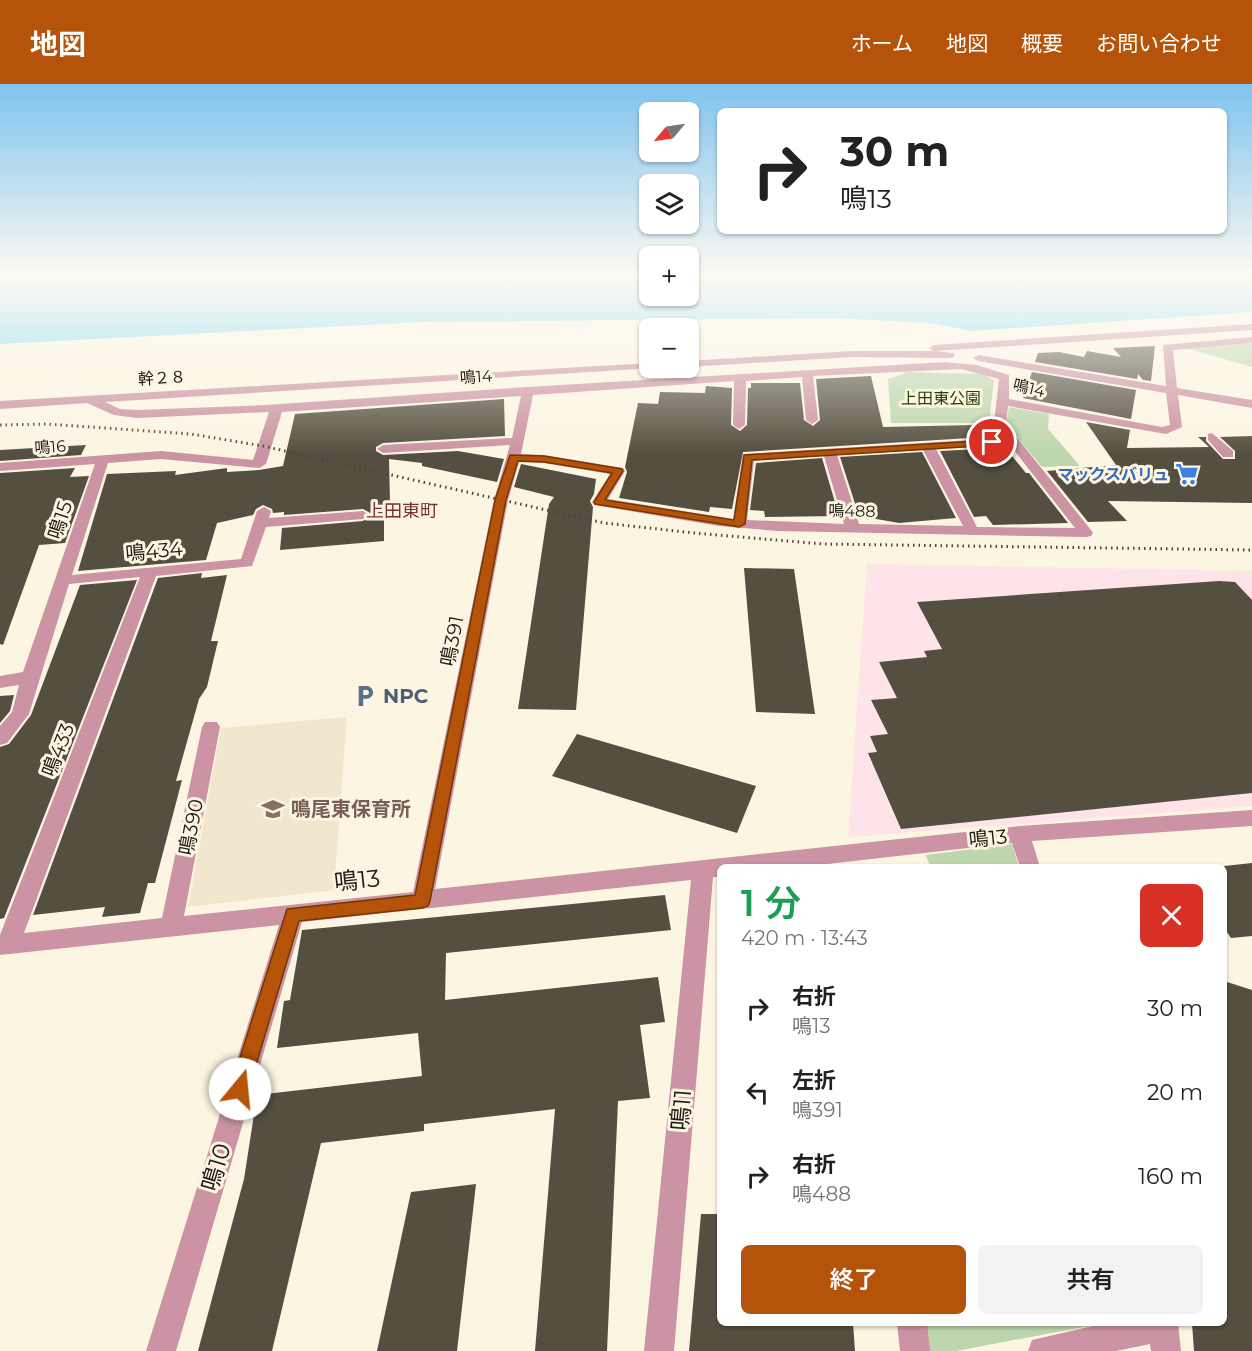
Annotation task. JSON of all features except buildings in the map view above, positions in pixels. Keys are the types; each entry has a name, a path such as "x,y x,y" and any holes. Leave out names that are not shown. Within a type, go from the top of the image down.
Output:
{"street":[{"path":"907,352 947,346 1105,336"},
{"name":"鳴14","path":"87,399 118,412 137,414 277,408 528,390 939,366 992,370 1005,377 1003,402 1162,431 1176,427 1167,347 1252,340"},
{"path":"699,363 907,352 961,356 1048,368 1252,404"},
{"name":"幹２８","path":"0,405 639,367"},
{"path":"807,374 812,420"},
{"path":"740,377 740,425"},
{"name":"鳴391","path":"422,901 501,500 514,458 528,390"},
{"name":"鳴488","path":"514,458 544,459 618,471 599,502 739,524 853,529 1086,533 1000,424 1003,402"},
{"path":"103,459 161,455 260,464 263,446 277,408"},
{"path":"1212,437 1228,454"},
{"path":"383,449 517,441"},
{"path":"739,524 748,457 1013,441"},
{"path":"928,447 972,530"},
{"path":"829,452 853,529"},
{"name":"鳴16","path":"0,467 103,459"},
{"name":"鳴15","path":"0,738 20,714 30,677 103,459"},
{"name":"鳴434","path":"64,580 248,563 263,517 363,515"},
{"name":"鳴433","path":"4,944 150,572"},
{"path":"0,682 30,677"},
{"name":"鳴390","path":"171,927 211,727"},
{"name":"鳴13","path":"782,864 848,860 1020,834 1252,818"},
{"path":"1020,834 1029,864"},
{"name":"鳴13","path":"4,944 716,868"},
{"name":"鳴11","path":"659,1351 716,868"},
{"name":"鳴10","path":"161,1351 293,914"},
{"path":"912,1326 915,1351"},
{"path":"1043,1351 1164,1333"}],"shaded area":[{"path":"867,564 1252,571 1252,806 848,837"},
{"name":"鳴尾東保育所","path":"347,717 334,890 188,907 221,728"}],"green space":[{"path":"1252,343 1252,367 1186,348"},
{"name":"上田東公園","path":"908,372 983,374 994,380 989,423 891,423 888,379"},
{"path":"1009,407 1049,414 1048,429 1080,466 1042,467 1006,424"},
{"path":"1012,844 1018,864 929,864 926,855"},
{"path":"922,1326 1089,1326 956,1351 925,1351"}],"water":[{"path":"0,336 151,336 0,344"}],"railway":[{"path":"0,425 47,424 191,434 263,446 604,523 694,533 823,544 1252,550"}],"place":[{"name":"マックスバリュ","path":"1187,474"},
{"name":"NPC","path":"365,696"},
{"name":"鳴尾東保育所","path":"273,809"}],"district":[{"name":"上田東町","path":"402,511"}],"route":[{"path":"240,1089 293,914 422,901 501,500 514,458 544,459 618,471 599,502 739,524 748,457 992,442"}]}
